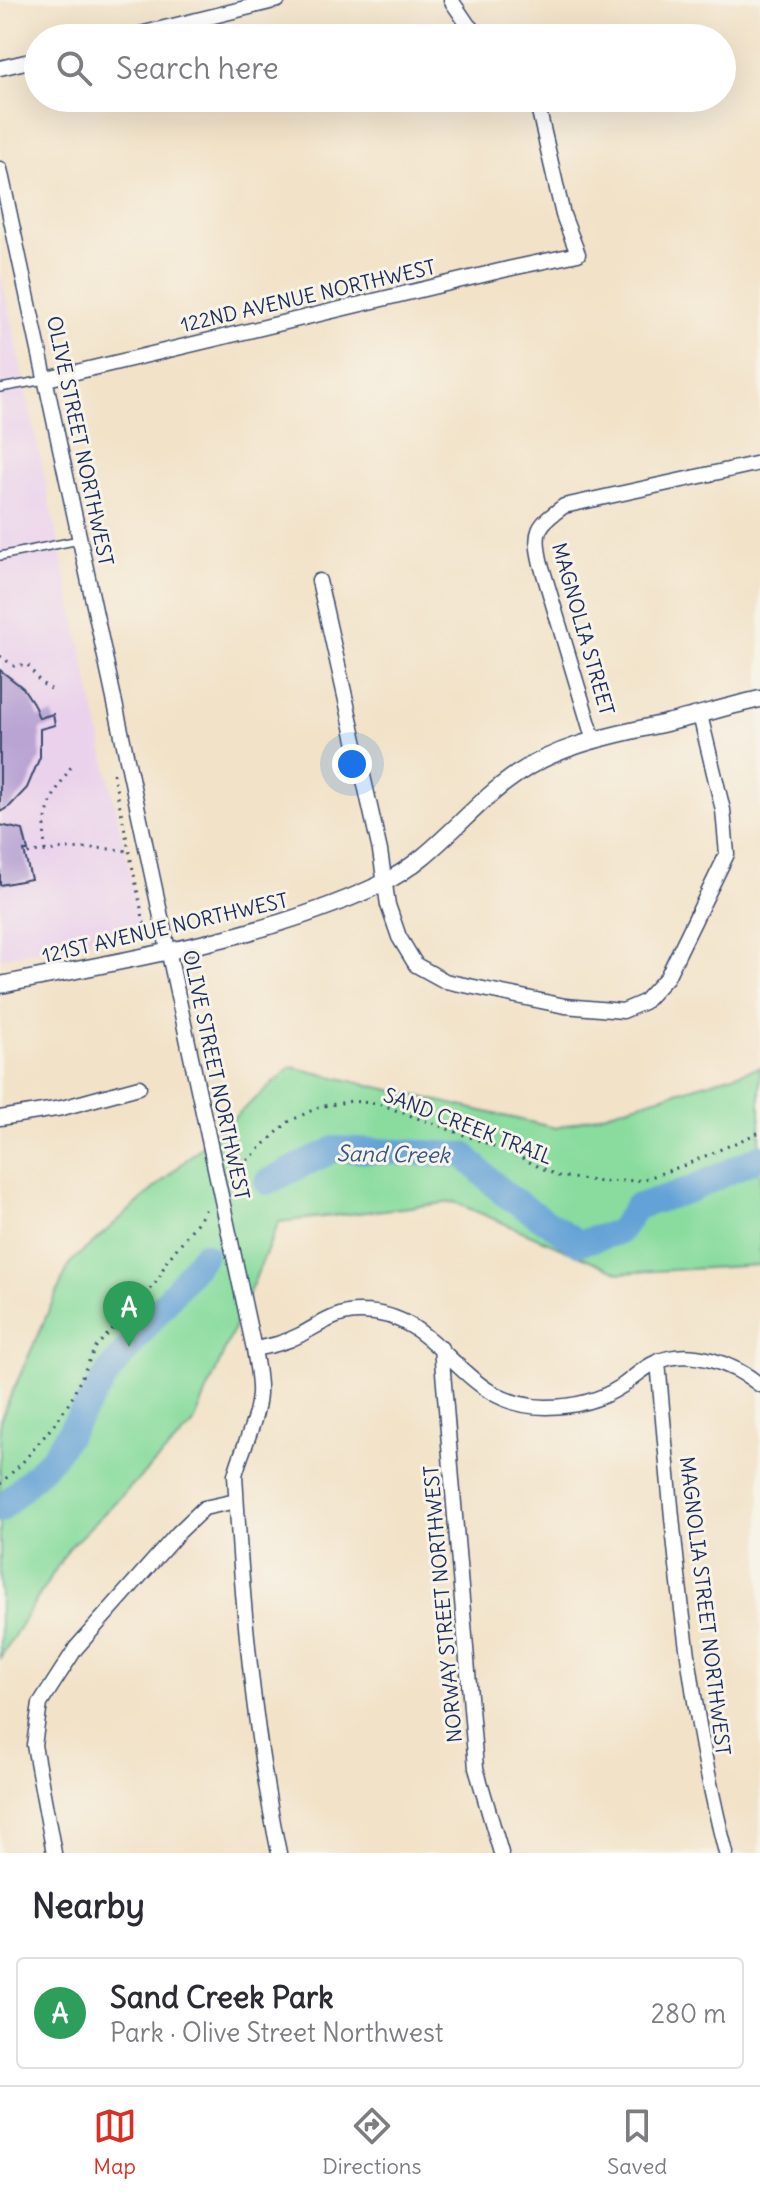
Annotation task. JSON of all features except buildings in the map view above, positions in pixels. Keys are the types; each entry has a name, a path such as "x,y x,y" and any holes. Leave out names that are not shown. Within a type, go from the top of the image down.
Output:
{"street":[{"path":"181,24 278,0"},
{"path":"451,0 467,24"},
{"path":"0,68 24,62"},
{"name":"122ND AVENUE NORTHWEST","path":"47,379 578,254 563,215 539,112"},
{"name":"OLIVE STREET NORTHWEST","path":"0,169 254,1349 259,1392 254,1423 243,1446 235,1475 236,1501 249,1666 269,1806 279,1853"},
{"name":"MAGNOLIA STREET","path":"594,741 541,564 536,542 540,524 564,506 760,463"},
{"path":"319,581 380,851 383,883 399,937 416,965 445,981 565,1006 623,1011 644,1002 667,977 727,854 723,810 700,715"},
{"name":"121ST AVENUE NORTHWEST","path":"0,985 170,950 318,912 383,883 421,860 517,774 552,754 760,699"},
{"path":"0,1118 62,1108 139,1087"},
{"path":"254,1349 283,1342 332,1317 363,1312 397,1318 441,1348 483,1389 519,1405 570,1406 606,1395 658,1361 677,1358 712,1360 741,1370 760,1385"},
{"name":"NORWAY STREET NORTHWEST","path":"441,1348 476,1768 501,1853"},
{"name":"MAGNOLIA STREET NORTHWEST","path":"658,1361 681,1591 707,1778 726,1853"},
{"path":"54,1853 34,1745 40,1704 76,1648 178,1533 204,1508 236,1501"}],"lane":[{"path":"0,388 47,379"},
{"path":"0,556 82,540"}],"path":[{"path":"0,656 14,666 27,664 41,683 51,689"},
{"path":"45,851 46,812 71,767"},
{"path":"113,773 146,932"},
{"path":"28,854 45,851 128,851"},
{"name":"SAND CREEK TRAIL","path":"230,1178 288,1122 319,1107 352,1101 393,1109 505,1150 558,1176 602,1182 642,1180 760,1132"},
{"path":"0,1484 57,1421 71,1400 95,1348 158,1280 166,1262 211,1200"}],"shaded area":[{"path":"0,270 142,930 0,958"}],"green space":[{"path":"291,1067 556,1128 760,1067 760,1265 620,1273 454,1202 279,1222 193,1425 69,1548 0,1658 0,1420 70,1263"}],"waterway":[{"name":"Sand Creek","path":"267,1182 335,1149 464,1155 503,1193 579,1243 619,1232 636,1207 692,1189 760,1157"},
{"name":"Sand Creek","path":"0,1510 53,1457 109,1372 204,1255"}],"place":[{"name":"Sand Creek Park","path":"129,1347"}]}
